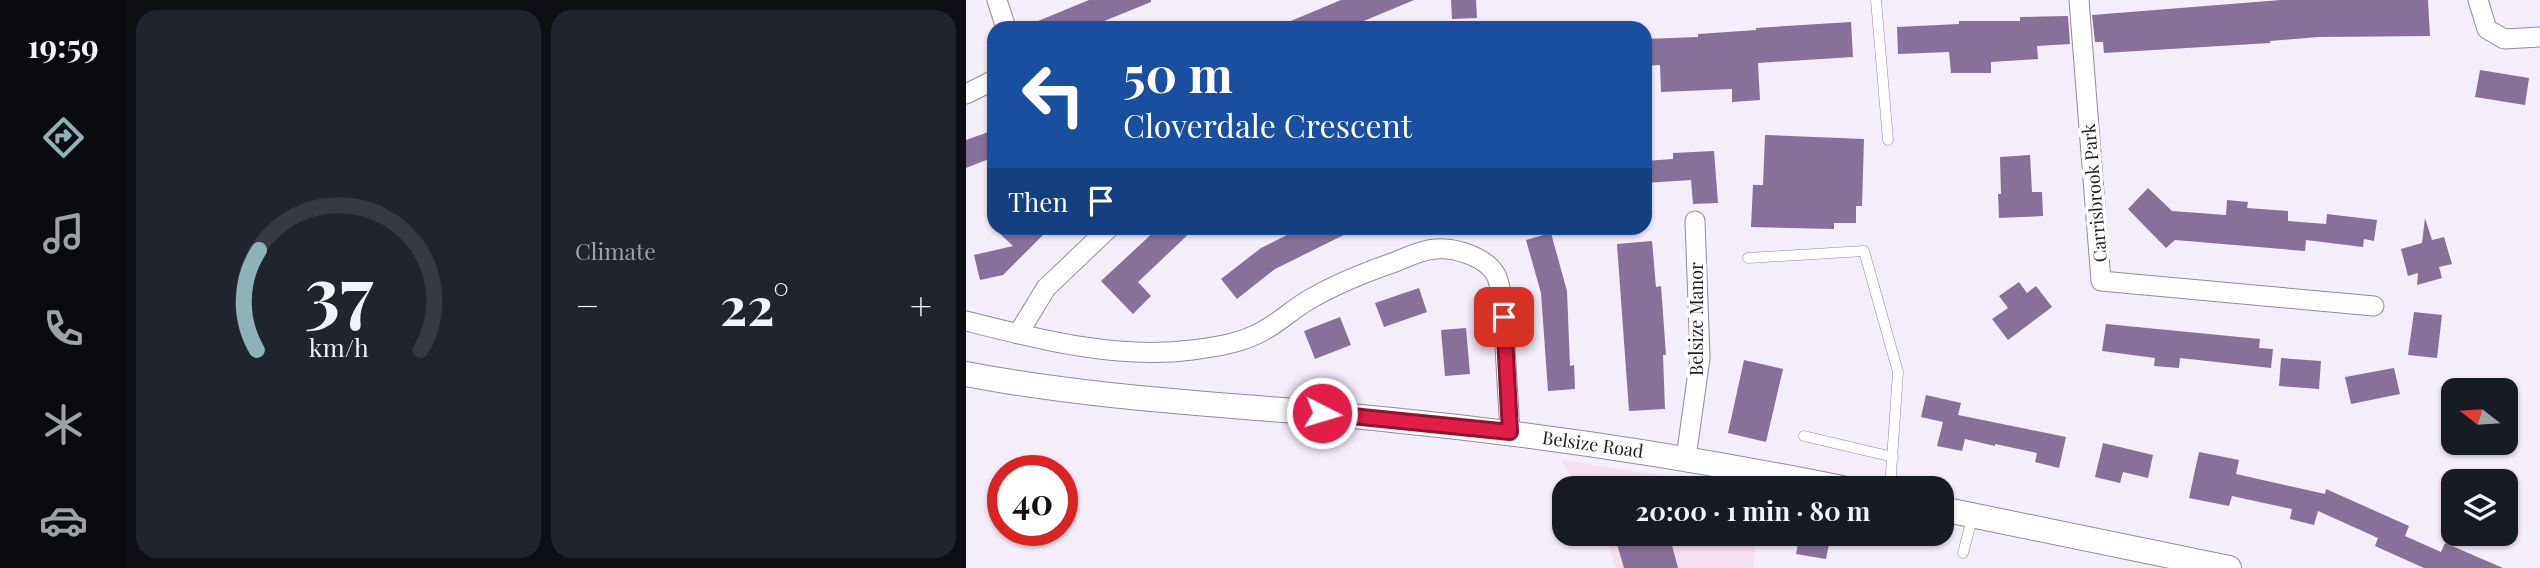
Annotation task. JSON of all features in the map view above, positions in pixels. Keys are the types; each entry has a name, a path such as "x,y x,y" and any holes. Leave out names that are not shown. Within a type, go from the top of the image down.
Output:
{"street":[{"name":"Carrisbrook Park","path":"2078,0 2101,281 2374,306"},
{"path":"2478,0 2487,29 2504,39 2540,37"},
{"path":"1000,1 1004,21"},
{"path":"966,94 987,84"},
{"name":"Belsize Manor","path":"1686,458 1700,358 1695,221"},
{"path":"1018,334 1046,288 1102,235"},
{"path":"966,321 1018,334 1108,350 1150,353 1203,348 1243,341 1264,331 1310,299 1355,277 1406,257 1436,248 1461,251 1482,261 1495,274 1502,296 1510,432"},
{"name":"Belsize Road","path":"966,374 1017,384 1106,395 1510,432 1686,458 1780,476"},
{"path":"1954,511 2229,568"}],"lane":[{"path":"1876,0 1888,140"},
{"path":"1748,258 1864,251 1898,372 1891,476"},
{"path":"1804,436 1892,457"},
{"path":"1964,553 1973,515"}],"shaded area":[{"path":"1561,460 1666,476 1571,476"},
{"path":"1608,546 1756,546 1753,568 1616,568"}],"building":[{"path":"1089,0 1151,0 1104,21 1038,21"},
{"path":"1341,0 1414,0 1364,21 1291,21"},
{"path":"1451,0 1476,0 1477,18 1452,19"},
{"path":"2281,0 2428,0 2430,36 2318,37 2270,43 2104,53 2103,42 2095,42 2092,15"},
{"path":"2068,16 2070,44 2037,46 2038,59 1991,62 1991,73 1951,73 1949,52 1898,54 1897,27"},
{"path":"1851,22 1853,57 1758,63 1760,100 1732,102 1732,89 1661,92 1660,65 1652,66 1652,39 1698,37 1698,34"},
{"path":"2480,70 2529,78 2525,105 2475,97"},
{"path":"987,132 987,160 966,168 966,140"},
{"path":"1765,135 1864,139 1862,206 1856,206 1856,223 1834,223 1834,229 1751,227 1753,185 1763,185"},
{"path":"1714,151 1718,203 1693,204 1691,180 1652,183 1652,160 1673,159 1673,153"},
{"path":"2030,155 2032,192 2042,192 2043,216 1999,218 2000,157"},
{"path":"2148,188 2172,211 2226,215 2227,200 2248,202 2247,208 2288,211 2288,221 2326,224 2327,214 2377,220 2374,241 2364,239 2363,247 2306,240 2305,251 2175,240 2166,248 2128,209"},
{"path":"2425,218 2432,240 2444,237 2452,264 2439,267 2442,278 2417,285 2418,273 2408,276 2401,249 2422,243"},
{"path":"1001,235 1043,235 1003,275 980,280 974,255 1013,246"},
{"path":"1150,235 1188,235 1138,282 1151,296 1133,314 1101,281"},
{"path":"1287,235 1344,235 1275,269 1237,299 1221,279 1261,248"},
{"path":"1552,235 1567,291 1570,366 1574,365 1575,389 1548,391 1541,293 1526,240"},
{"path":"1652,241 1656,287 1661,286 1666,355 1663,355 1665,409 1629,411 1617,244"},
{"path":"2019,282 2027,293 2036,286 2052,307 2008,340 1992,319 2008,308 1999,296"},
{"path":"1419,288 1427,312 1384,327 1375,303"},
{"path":"2414,312 2442,315 2437,358 2408,355"},
{"path":"1340,317 1351,345 1315,359 1304,331"},
{"path":"2106,324 2260,339 2259,348 2273,349 2271,368 2180,358 2179,368 2154,366 2155,358 2102,351"},
{"path":"1466,328 1470,374 1445,376 1441,330"},
{"path":"2281,358 2321,361 2319,389 2279,386"},
{"path":"1744,360 1783,369 1766,442 1728,433"},
{"path":"2394,368 2400,394 2351,404 2345,377"},
{"path":"1926,395 1961,403 1958,415 2066,437 2059,468 2035,462 2037,453 1995,444 1965,439 1962,451 1937,446 1943,422 1921,417"},
{"path":"2103,443 2153,455 2148,478 2123,472 2120,483 2095,477"},
{"path":"2199,452 2239,460 2236,474 2325,494 2326,489 2409,526 2405,536 2441,552 2444,546 2452,546 2503,568 2424,568 2375,546 2378,538 2318,511 2314,525 2290,519 2292,509 2232,496 2229,506 2189,498"},
{"path":"1618,546 1672,546 1678,568 1624,568"},
{"path":"1798,546 1829,546 1826,559 1796,554"}],"route":[{"path":"1322,413 1510,432 1504,317"}]}
